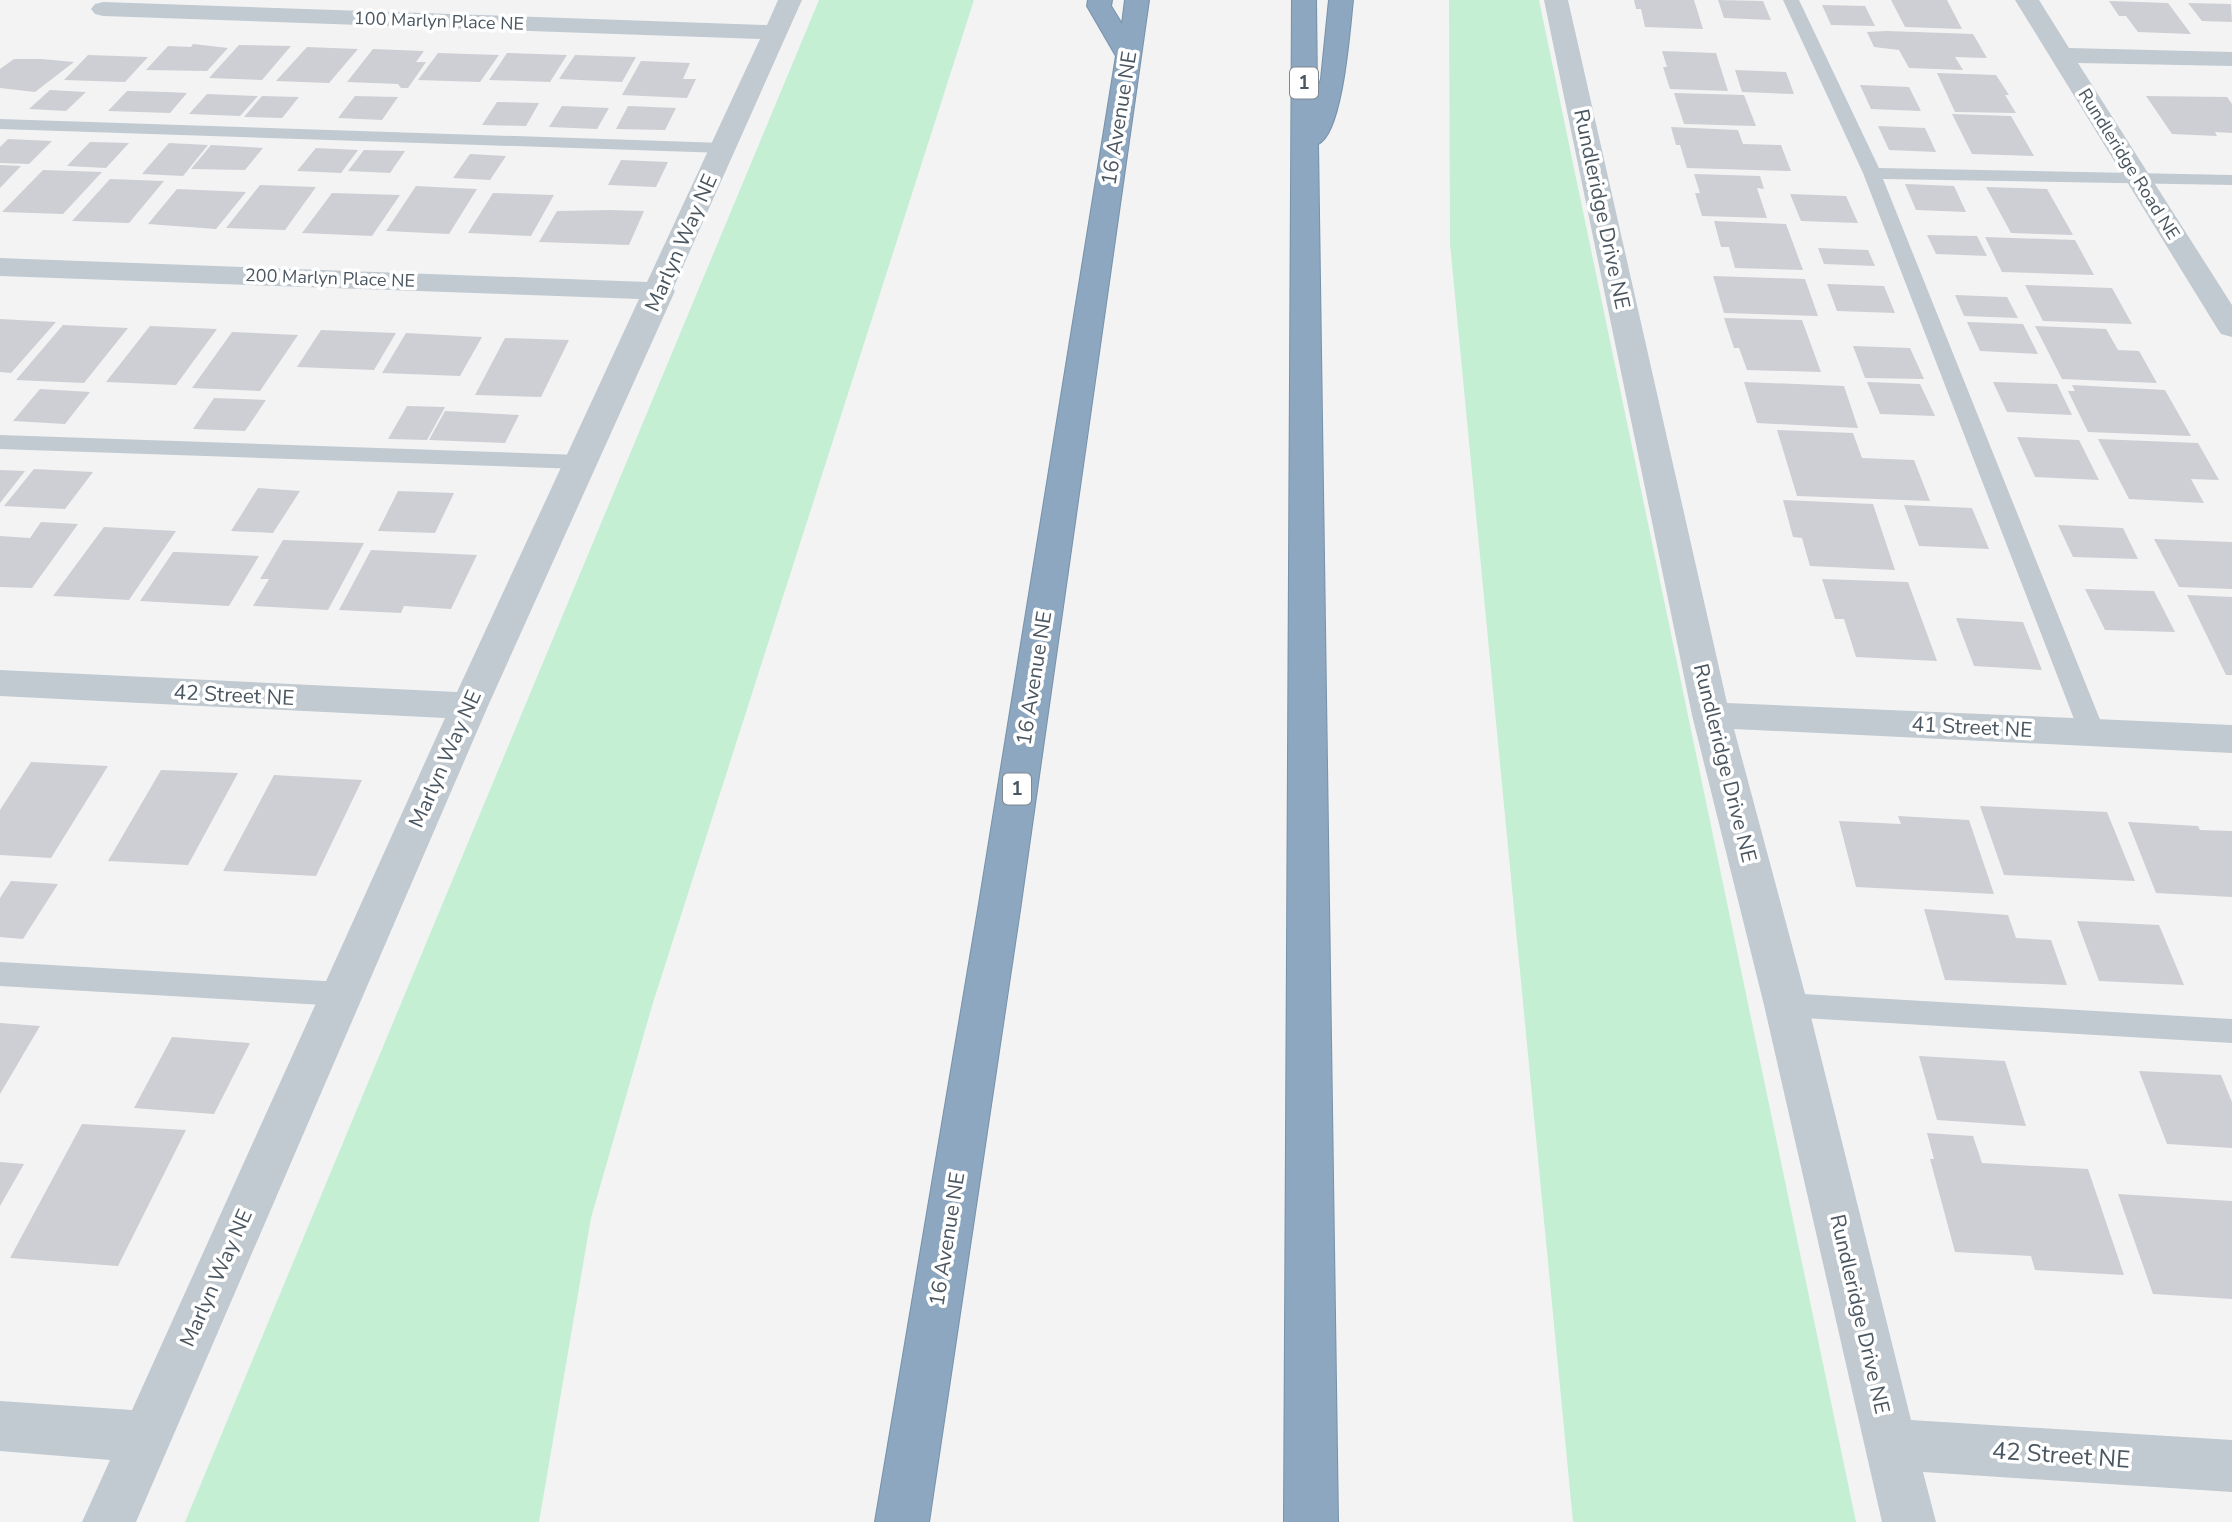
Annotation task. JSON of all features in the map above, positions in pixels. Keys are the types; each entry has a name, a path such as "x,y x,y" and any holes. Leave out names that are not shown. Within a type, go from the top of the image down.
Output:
{"highway":[{"path":"1100,0 1099,6 1128,55"},
{"name":"16 Avenue NE","path":"902,1522 997,924 1137,0"},
{"name":"1","path":"1304,0 1311,1522"},
{"path":"1304,165 1333,79 1341,0"}],"street":[{"name":"Rundleridge Drive NE","path":"1556,0 1711,715 1786,1005 1909,1522"},
{"name":"Rundleridge Road NE","path":"2027,0 2135,177 2232,328"},
{"name":"100 Marlyn Place NE","path":"103,9 783,16"},
{"name":"Marlyn Way NE","path":"109,1522 469,706 579,462 660,292 783,16"},
{"path":"2062,55 2232,59"},
{"name":"200 Marlyn Place NE","path":"0,267 660,292"},
{"name":"42 Street NE","path":"0,683 469,706"},
{"name":"41 Street NE","path":"1711,715 2232,739"},
{"path":"0,1426 147,1437"},
{"name":"42 Street NE","path":"1891,1444 2232,1466"}],"lane":[{"path":"1791,0 1872,173 2092,732"},
{"path":"0,124 724,148"},
{"path":"1872,173 2232,180"},
{"path":"0,442 579,462"},
{"path":"0,974 341,994"},
{"path":"1786,1005 2232,1031"}],"green space":[{"path":"819,0 974,0 652,1006 591,1218 539,1522 185,1522"},
{"path":"1449,0 1539,0 1856,1522 1573,1522 1450,244"}],"building":[{"path":"1634,0 1694,0 1703,29 1645,27 1641,9 1636,9"},
{"path":"1718,0 1763,1 1771,20 1724,18"},
{"path":"1891,0 1947,0 1962,29 1905,27"},
{"path":"2109,1 2168,3 2191,34 2138,32 2126,16 2119,16"},
{"path":"2188,3 2231,4 2232,22 2202,21"},
{"path":"1822,5 1865,6 1875,26 1831,25"},
{"path":"1867,32 1973,34 1987,58 1955,57 1963,70 1909,68 1899,50 1874,47"},
{"path":"193,44 228,48 207,71 146,70 168,46 191,47"},
{"path":"239,45 291,46 262,80 209,78"},
{"path":"307,47 358,49 329,83 276,81"},
{"path":"373,49 424,51 416,62 426,62 408,88 401,88 398,84 347,82"},
{"path":"1662,51 1716,53 1728,91 1670,89 1663,67 1667,67"},
{"path":"438,53 499,55 480,82 418,80"},
{"path":"507,53 567,55 550,82 489,80"},
{"path":"88,55 148,57 125,82 64,80"},
{"path":"575,55 636,57 622,82 559,79"},
{"path":"14,59 74,62 35,92 0,88 0,69"},
{"path":"641,61 690,63 683,79 696,79 687,98 622,95"},
{"path":"1735,70 1786,72 1794,94 1742,92"},
{"path":"1937,73 1996,75 2009,95 2005,95 2016,113 1955,112"},
{"path":"1860,85 1909,87 1921,111 1871,109"},
{"path":"50,90 86,92 66,111 29,109"},
{"path":"127,91 187,93 170,113 108,111"},
{"path":"1674,93 1744,95 1756,126 1684,124"},
{"path":"207,94 258,96 240,116 189,114"},
{"path":"262,96 299,97 282,118 244,117"},
{"path":"355,96 398,97 382,120 338,118"},
{"path":"2146,96 2227,97 2232,104 2232,133 2215,132 2217,136 2172,134"},
{"path":"497,102 539,103 526,126 482,125"},
{"path":"562,106 609,108 597,129 549,127"},
{"path":"628,106 676,108 665,130 616,129"},
{"path":"1952,114 2011,116 2034,156 1972,154"},
{"path":"1878,126 1925,128 1936,152 1889,150"},
{"path":"1671,127 1738,130 1743,144 1781,145 1791,171 1687,168"},
{"path":"8,139 52,141 29,164 0,163 0,147"},
{"path":"90,142 129,143 106,168 67,166"},
{"path":"169,143 208,145 183,176 142,174"},
{"path":"211,145 263,148 245,170 191,169"},
{"path":"316,148 358,150 341,173 297,171"},
{"path":"364,150 405,151 390,173 348,171"},
{"path":"470,154 506,156 490,180 453,178"},
{"path":"621,160 668,162 656,187 608,185"},
{"path":"0,165 21,166 0,188"},
{"path":"43,170 102,172 63,214 2,212"},
{"path":"1694,174 1760,176 1764,189 1757,188 1767,218 1702,216 1695,193 1700,193"},
{"path":"110,179 164,181 129,223 72,221"},
{"path":"1905,184 1954,186 1966,212 1916,210"},
{"path":"260,185 316,187 285,230 226,228"},
{"path":"416,186 477,189 449,234 386,231"},
{"path":"1986,187 2047,189 2073,235 2011,233"},
{"path":"177,189 246,192 216,229 148,224"},
{"path":"332,193 400,195 372,236 302,233"},
{"path":"493,193 554,195 531,236 468,233"},
{"path":"1790,194 1846,196 1858,223 1801,221"},
{"path":"557,211 644,211 629,245 539,242"},
{"path":"1714,221 1786,224 1803,270 1735,268 1729,247 1721,247"},
{"path":"1927,235 1977,236 1987,256 1936,254"},
{"path":"1985,237 2075,240 2094,275 2002,272"},
{"path":"1818,248 1868,250 1875,266 1824,264"},
{"path":"1713,276 1805,279 1818,316 1724,313"},
{"path":"1827,284 1884,286 1895,313 1837,311"},
{"path":"2025,285 2112,288 2132,324 2043,321"},
{"path":"1955,295 2007,297 2018,318 1964,316"},
{"path":"1724,318 1802,320 1821,372 1747,370 1739,348 1734,348"},
{"path":"0,319 56,322 11,373 0,372"},
{"path":"1967,322 2023,324 2038,354 1980,351"},
{"path":"63,325 128,328 84,383 16,380"},
{"path":"150,326 217,329 176,385 106,382"},
{"path":"2035,326 2106,329 2118,350 2139,351 2157,383 2062,379"},
{"path":"321,330 396,333 374,370 297,367"},
{"path":"232,332 298,335 260,391 192,388"},
{"path":"406,333 482,337 460,376 382,373"},
{"path":"505,338 569,340 541,397 475,395"},
{"path":"1853,346 1910,348 1924,379 1865,378"},
{"path":"1744,382 1844,386 1858,428 1757,423"},
{"path":"1867,382 1920,384 1935,416 1880,414"},
{"path":"1993,382 2057,384 2072,415 2007,412"},
{"path":"2072,385 2165,390 2191,436 2088,432 2068,391 2075,391"},
{"path":"40,389 90,392 65,424 13,421"},
{"path":"214,398 266,400 245,431 193,429"},
{"path":"407,406 445,407 427,440 388,439"},
{"path":"445,411 519,415 505,443 429,440"},
{"path":"1777,430 1853,433 1862,458 1914,460 1930,501 1797,496"},
{"path":"2017,437 2079,440 2099,480 2035,477"},
{"path":"2098,439 2198,443 2219,480 2191,479 2204,503 2129,499"},
{"path":"34,469 93,472 65,509 4,506"},
{"path":"0,470 25,471 0,503"},
{"path":"258,488 300,491 273,533 231,531"},
{"path":"398,491 454,493 435,533 378,531"},
{"path":"1783,500 1873,504 1895,570 1810,566 1802,538 1793,537"},
{"path":"1904,505 1972,508 1989,549 1919,546"},
{"path":"41,522 78,524 32,588 0,587 0,536 30,538"},
{"path":"2058,525 2123,528 2138,559 2073,557"},
{"path":"104,527 176,531 129,600 53,596"},
{"path":"2154,539 2232,542 2232,589 2179,587"},
{"path":"283,540 364,543 328,610 253,606 269,579 260,579"},
{"path":"371,550 477,555 451,609 404,606 401,613 339,610"},
{"path":"173,552 259,556 229,606 140,601"},
{"path":"1822,579 1908,582 1937,661 1856,657 1844,619 1835,619"},
{"path":"2085,589 2154,591 2175,632 2105,630"},
{"path":"2187,595 2232,597 2232,675 2226,675"},
{"path":"1956,618 2023,622 2042,670 1974,666"},
{"path":"31,762 108,766 51,858 0,855 0,810"},
{"path":"161,770 238,773 188,865 108,861"},
{"path":"274,775 362,780 316,876 223,871"},
{"path":"1980,806 2107,812 2135,881 2004,875"},
{"path":"1898,816 1969,820 1994,894 1856,887 1839,821 1901,824"},
{"path":"2128,822 2232,831 2232,897 2156,893"},
{"path":"11,881 58,884 23,939 0,937 0,898"},
{"path":"1924,909 2008,915 2016,938 2051,940 2067,985 1945,980"},
{"path":"2077,921 2159,925 2184,985 2099,981"},
{"path":"0,1023 40,1026 0,1094"},
{"path":"172,1037 250,1043 214,1114 134,1108"},
{"path":"1919,1056 2005,1061 2026,1126 1937,1120"},
{"path":"2139,1071 2221,1075 2232,1102 2232,1148 2167,1144"},
{"path":"82,1124 186,1130 118,1266 10,1258"},
{"path":"1927,1133 1973,1136 1982,1163 2088,1169 2124,1275 2035,1270 2031,1256 1955,1252 1930,1159 1934,1159"},
{"path":"0,1162 24,1164 0,1206"},
{"path":"2118,1194 2232,1201 2232,1299 2153,1294"}]}
